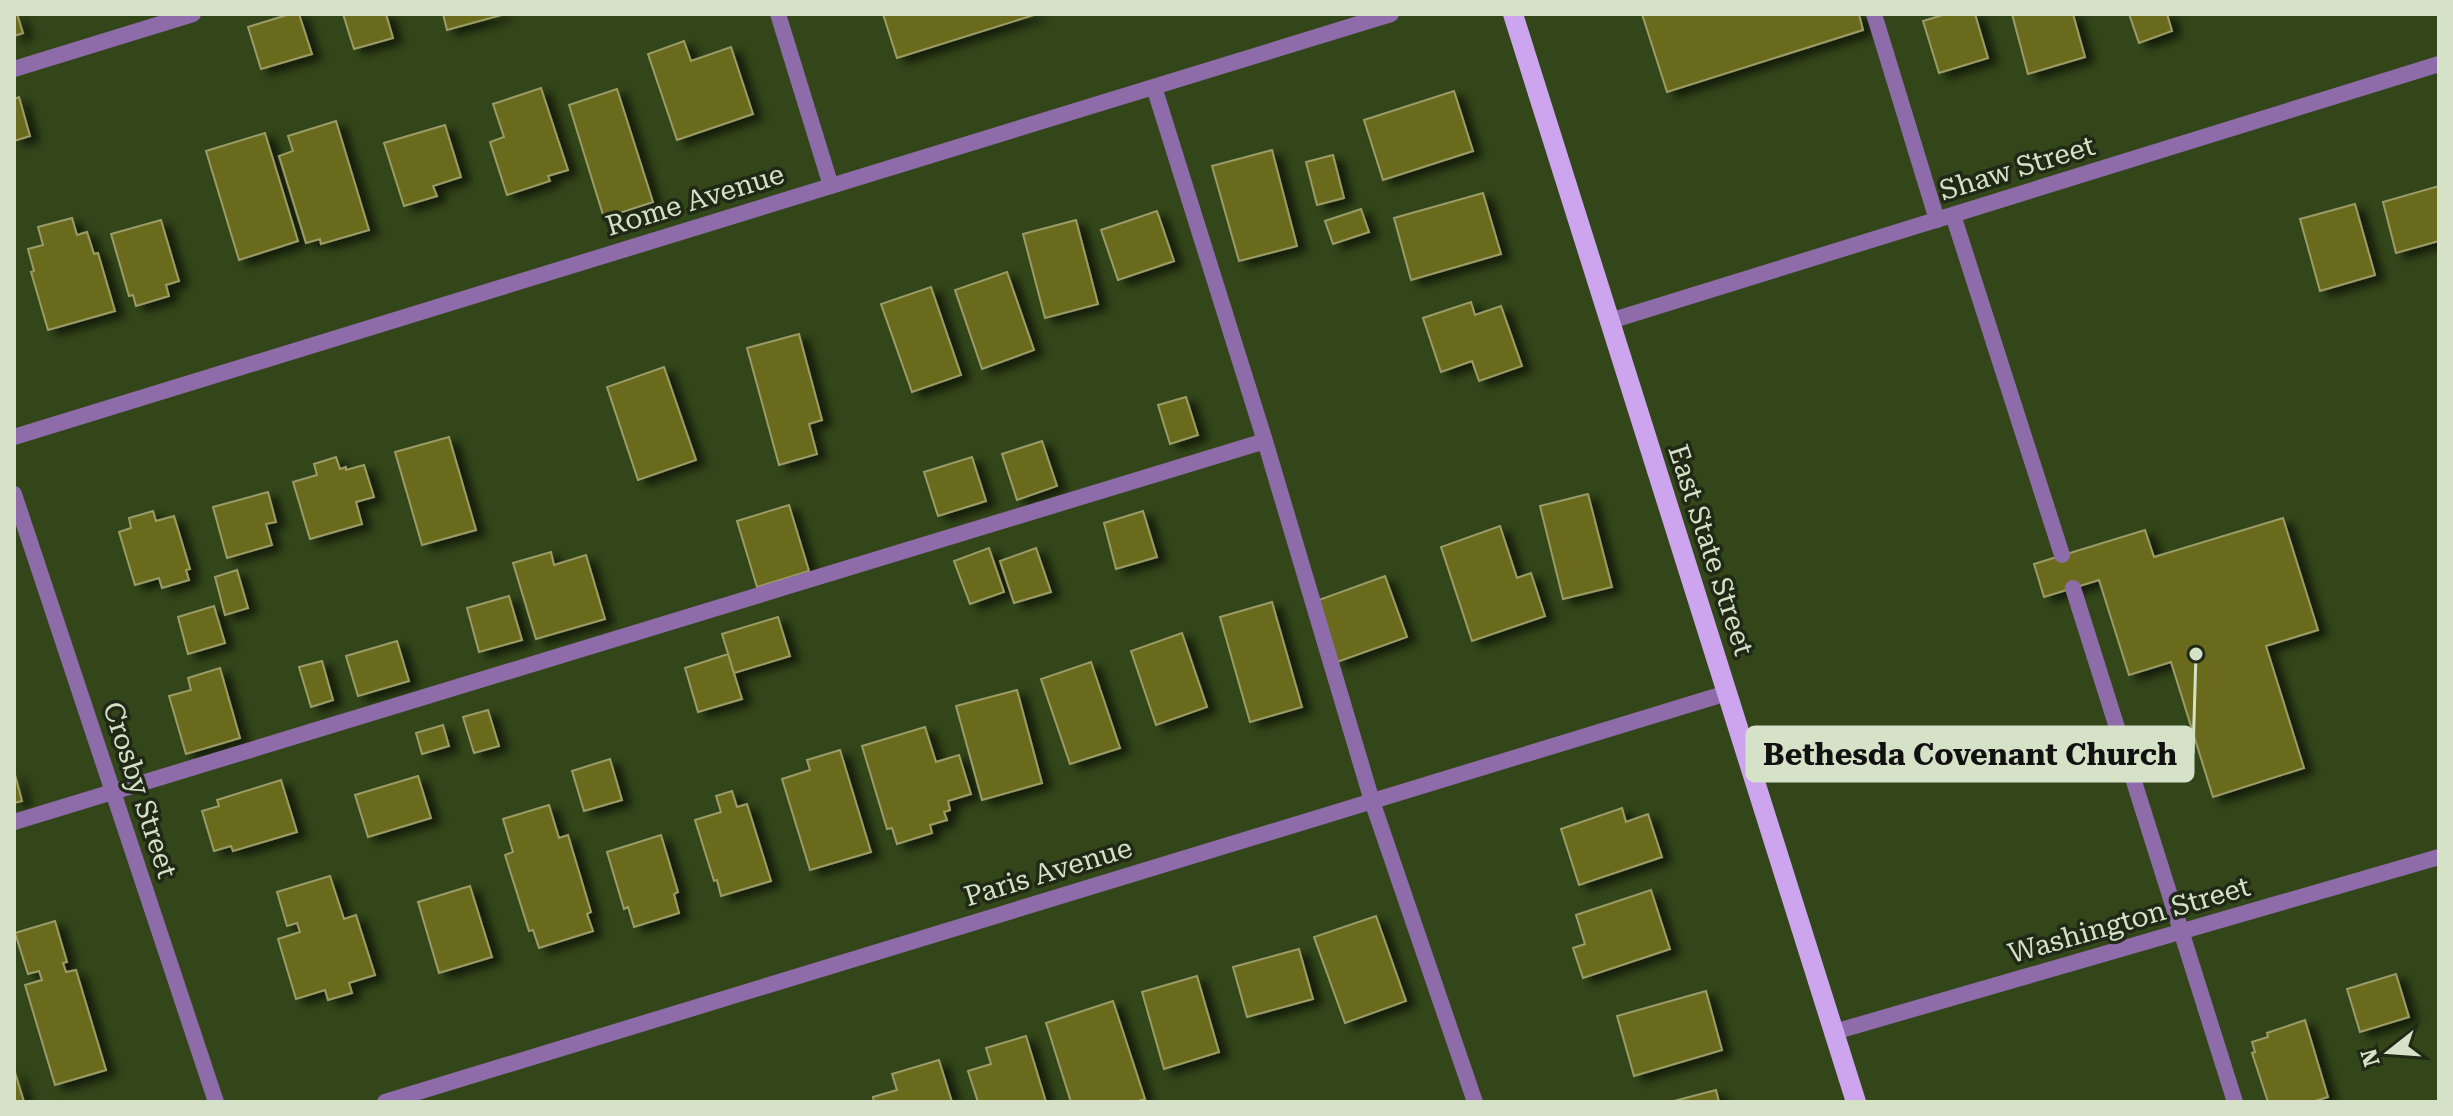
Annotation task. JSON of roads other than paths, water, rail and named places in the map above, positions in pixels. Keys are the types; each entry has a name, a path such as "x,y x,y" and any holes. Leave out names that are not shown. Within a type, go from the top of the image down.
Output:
{"main road":[{"name":"East State Street","path":"1513,14 1856,1102"}],"street":[{"path":"14,69 193,14"},
{"path":"778,14 831,186"},
{"name":"Rome Avenue","path":"14,437 1391,14"},
{"path":"1874,14 2062,555"},
{"name":"Shaw Street","path":"1610,321 2439,64"},
{"path":"1154,87 1265,441 1372,801 1475,1102"},
{"path":"14,822 1265,441"},
{"name":"Crosby Street","path":"14,494 216,1102"},
{"path":"2073,588 2235,1102"},
{"name":"Paris Avenue","path":"385,1102 1727,693"},
{"name":"Washington Street","path":"1834,1032 2439,857"}],"place":[{"name":"Bethesda Covenant Church","path":"2196,654"}]}
